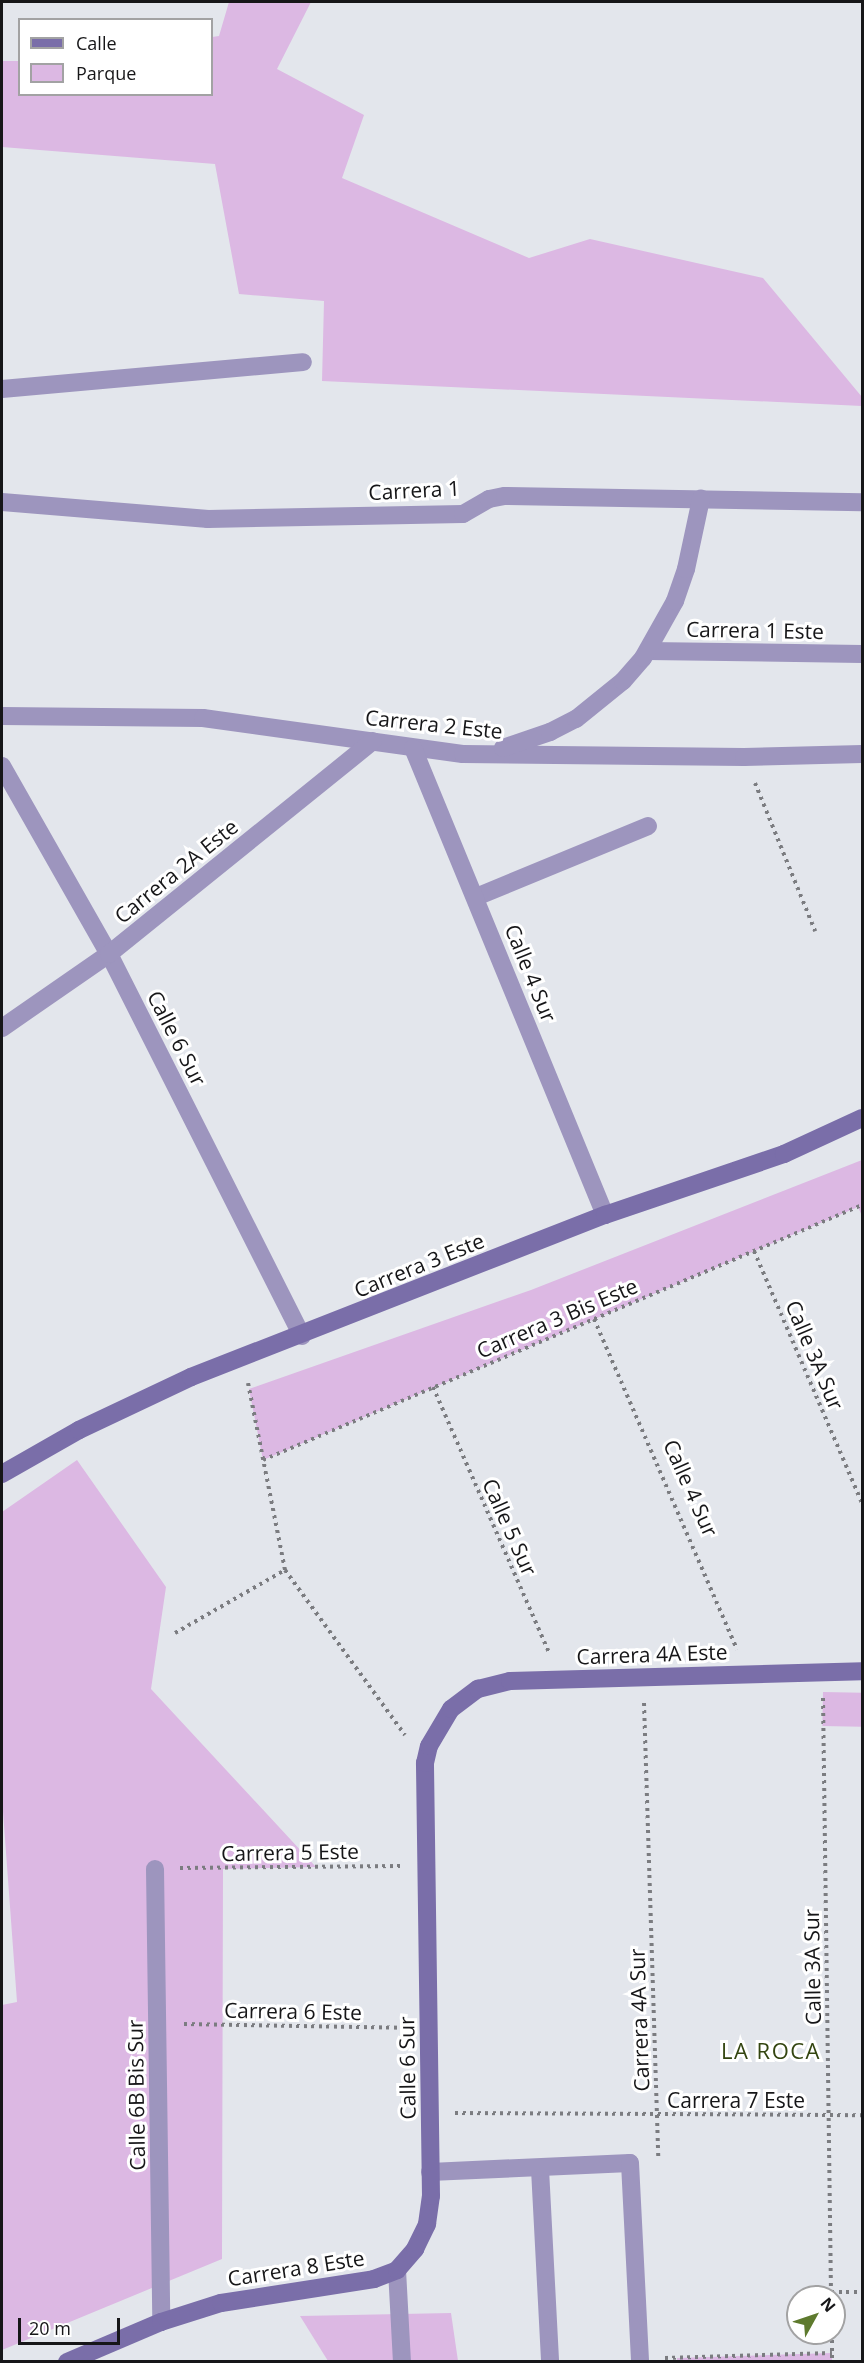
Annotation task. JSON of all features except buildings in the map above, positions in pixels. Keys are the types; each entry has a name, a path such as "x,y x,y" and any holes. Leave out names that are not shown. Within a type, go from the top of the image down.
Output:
{"street":[{"path":"2,388 303,362"},
{"name":"Carrera 1","path":"2,502 208,519 463,514 489,499 506,496 862,502"},
{"path":"463,754 522,743 576,719 623,681 648,651 686,569 700,499"},
{"name":"Carrera 1 Este","path":"648,651 862,654"},
{"name":"Carrera 2 Este","path":"2,716 203,718 463,754 744,757 862,754"},
{"name":"Carrera 2A Este","path":"2,1028 109,954 374,741"},
{"name":"Calle 4 Sur","path":"413,748 605,1215"},
{"name":"Calle 6 Sur","path":"2,766 109,954 302,1336"},
{"path":"476,897 648,826"},
{"name":"Carrera 3 Este","path":"2,1474 135,1402 605,1215 784,1154 862,1118"},
{"name":"Carrera 4A Este","path":"451,1709 478,1689 493,1684 560,1679 862,1671"},
{"name":"Calle 6 Sur","path":"397,2270 415,2249 427,2224 430,2112 426,1763 429,1746 451,1709"},
{"name":"Calle 6B Bis Sur","path":"155,1869 161,2322"},
{"path":"430,2172 540,2169 630,2163 639,2361"},
{"path":"540,2169 550,2361"},
{"path":"397,2270 402,2361"},
{"name":"Carrera 8 Este","path":"67,2361 161,2322 256,2295 350,2284 397,2270"}],"path":[{"path":"744,757 815,931"},
{"name":"Carrera 3 Bis Este","path":"263,1460 862,1205"},
{"name":"Calle 3A Sur","path":"754,1251 862,1503"},
{"name":"Calle 4 Sur","path":"594,1319 748,1674"},
{"path":"243,1358 285,1570 426,1763"},
{"name":"Calle 5 Sur","path":"433,1387 560,1679"},
{"path":"175,1633 285,1570"},
{"name":"Calle 3A Sur","path":"823,1672 831,2285"},
{"name":"Carrera 4A Sur","path":"644,1677 658,2162"},
{"name":"Carrera 5 Este","path":"155,1869 426,1866"},
{"name":"Carrera 6 Este","path":"157,2023 429,2029"},
{"name":"Carrera 7 Este","path":"430,2112 657,2116 862,2115"},
{"path":"846,2294 862,2292"},
{"path":"832,2345 832,2361"},
{"path":"664,2347 664,2360 832,2353"}],"green space":[{"path":"229,2 311,2 277,69 364,115 342,178 529,258 590,239 763,278 862,397 862,406 322,381 324,301 239,294 215,164 2,147 2,61 18,61 18,96 213,96 213,37 219,36"},
{"path":"862,1160 862,1216 858,1207 263,1460 249,1389 531,1290"},
{"path":"77,1460 166,1587 151,1689 316,1867 223,1869 222,2259 2,2350 2,2005 17,2002 2,1798 2,1512"},
{"path":"823,1692 862,1693 861,1727 822,1726"},
{"path":"451,2313 458,2361 328,2361 300,2316"},
{"path":"832,2353 832,2361 677,2361 677,2358"}],"district":[{"name":"LA ROCA","path":"771,2051"}]}
